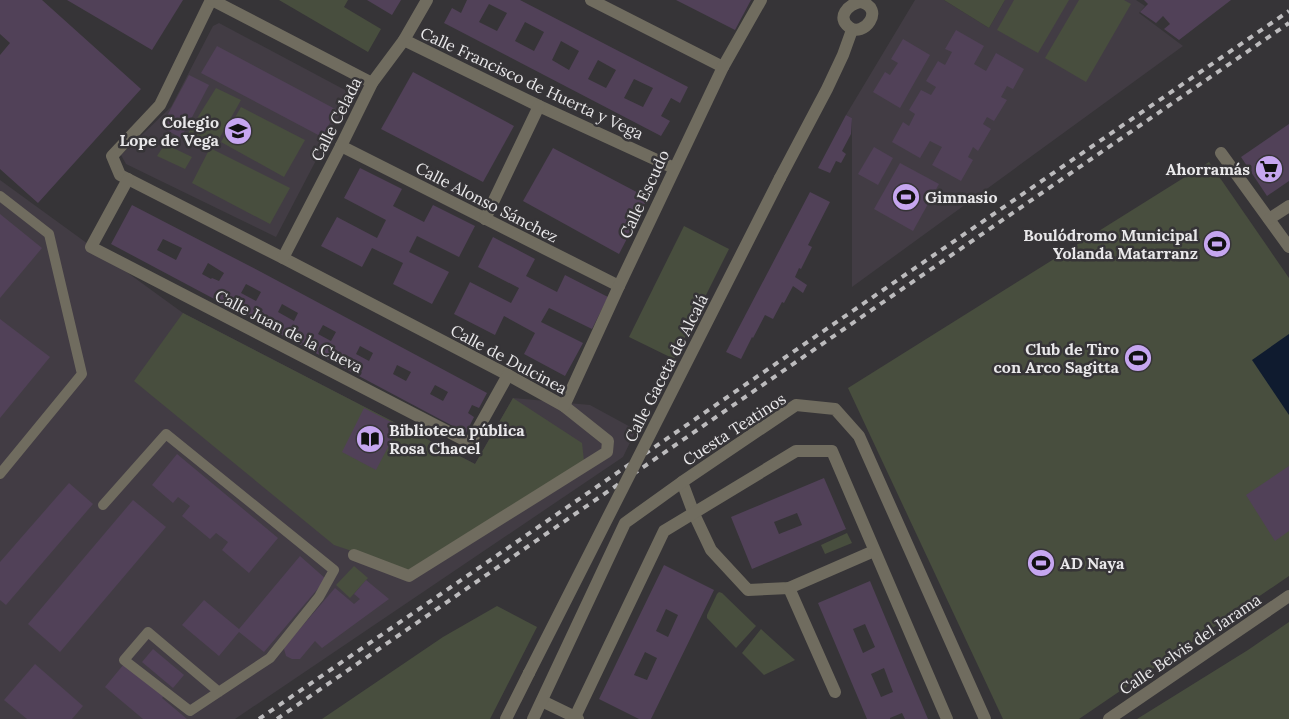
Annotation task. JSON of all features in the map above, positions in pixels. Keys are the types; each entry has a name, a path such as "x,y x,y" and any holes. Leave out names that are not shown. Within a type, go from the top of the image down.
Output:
{"street":[{"path":"124,177 112,156 160,105 212,0 372,83"},
{"name":"Calle Celada","path":"283,258 372,83 404,40 427,0"},
{"path":"592,0 723,68"},
{"name":"Calle Escudo","path":"564,406 674,168 723,68 761,0"},
{"path":"860,2 873,4 870,23 858,30 852,30 846,25 843,19 844,4 860,2"},
{"name":"Calle Gaceta de Alcalá","path":"506,719 827,89 852,30"},
{"name":"Calle Francisco de Huerta y Vega","path":"404,40 539,106 674,168"},
{"path":"485,219 539,106"},
{"name":"Calle Alonso Sánchez","path":"341,146 619,286"},
{"path":"1221,152 1289,247"},
{"name":"Calle de Dulcinea","path":"124,177 508,375 564,406 608,441 607,452 409,576 354,555"},
{"name":"Calle Juan de la Cueva","path":"124,177 91,247 470,443 508,375"},
{"path":"1269,219 1289,206"},
{"name":"Cuesta Teatinos","path":"532,719 625,523 796,405 835,409 859,436 985,719"},
{"path":"542,701 575,718 664,531 796,451 832,451 947,719"},
{"path":"682,482 710,550 748,590 788,588 874,551"},
{"path":"788,588 835,692"},
{"name":"Calle Belvis del Jarama","path":"1109,719 1289,596"}],"lane":[{"path":"0,196 49,234 82,374 0,474"},
{"path":"104,505 166,434 334,570 319,598 270,658 219,692 190,711 124,660 148,632 219,692"}],"shaded area":[{"path":"915,0 944,0 989,28 1005,0 1136,0 1145,6 1139,13 1183,46 852,287 852,118 846,115"},
{"name":"Colegio Lope de Vega","path":"219,23 345,90 348,99 276,237 126,164 121,155 171,107 213,26"},
{"path":"0,180 183,313 475,464 513,398 590,405 636,430 623,457 235,719 0,719"}],"green space":[{"path":"279,0 348,0 344,7 381,29 368,52"},
{"path":"944,0 1005,0 989,28"},
{"path":"1014,0 1069,0 1038,53 997,30"},
{"path":"1079,0 1124,0 1131,4 1086,82 1045,58"},
{"path":"216,88 241,100 215,146 188,133"},
{"path":"241,107 305,140 284,177 221,142"},
{"path":"165,144 192,157 185,169 157,156"},
{"path":"210,148 290,188 270,224 192,183"},
{"path":"1209,162 1289,278 1289,576 1079,719 1003,719 848,388"},
{"path":"684,226 729,249 674,359 629,337"},
{"path":"183,313 475,464 513,398 582,443 584,461 408,570 334,545 134,381"},
{"path":"847,533 852,543 825,554 821,545"},
{"path":"354,566 368,578 350,598 336,585"},
{"path":"719,592 756,626 736,648 707,618"},
{"path":"497,606 537,627 490,719 322,719 443,637"},
{"path":"1289,622 1289,719 1137,719 1248,650"},
{"path":"761,629 795,660 764,675 742,653"}],"water":[{"path":"1289,334 1289,415 1252,360"}],"building":[{"path":"0,0 42,0 141,89 38,203 0,169 0,55 10,43 0,34"},
{"path":"67,0 183,0 152,50"},
{"path":"367,0 401,0 392,15"},
{"path":"467,0 520,0 688,87 680,103 671,98 661,116 670,121 661,136 444,23 452,8 461,13","holes":["489,4 507,13 497,31 479,22","525,22 544,32 534,51 515,41","561,41 579,51 569,70 552,60","598,60 616,70 606,88 588,79","634,79 653,88 643,107 624,98"]},
{"path":"676,0 751,0 735,30"},
{"path":"1144,0 1231,0 1179,40 1164,29 1170,24 1163,16 1156,23 1140,12 1148,4"},
{"path":"956,30 984,46 974,64 986,71 996,53 1024,69 1013,89 1007,86 1001,97 1007,100 994,121 987,117 983,124 991,129 978,151 973,147 968,157 973,160 961,181 932,165 942,147 930,141 920,158 892,142 903,122 909,126 915,114 909,110 921,90 931,95 936,87 926,81 938,61 945,65 952,52 945,49"},
{"path":"903,39 930,55 900,108 873,92 885,72 890,75 898,63 891,59"},
{"path":"217,46 337,110 322,137 201,73"},
{"path":"413,72 514,126 483,182 381,129"},
{"path":"189,75 209,85 181,138 161,127"},
{"path":"846,115 852,118 851,134 842,151 846,154 841,163 836,161 830,173 818,168"},
{"name":"Ahorramás","path":"1289,124 1289,181 1267,196 1241,157"},
{"path":"874,147 893,158 878,185 858,174"},
{"path":"553,148 648,198 619,254 523,201"},
{"name":"Gimnasio","path":"900,163 939,184 913,231 874,209"},
{"path":"360,168 402,189 393,206 424,222 433,205 475,226 459,257 417,236 409,252 449,272 432,304 393,284 403,263 372,248 362,267 321,246 337,217 377,238 386,220 344,198"},
{"path":"810,192 830,202 808,245 812,247 795,277 807,285 803,293 793,286 773,319 765,315 741,359 726,352"},
{"path":"132,205 487,393 479,408 472,405 468,413 474,417 466,433 111,244","holes":["163,239 182,248 176,260 157,250","208,263 224,273 219,281 202,274","246,284 261,292 256,301 241,293","282,304 298,313 294,321 278,312","323,325 336,332 331,341 318,334","360,346 373,353 369,361 356,354","397,365 411,372 406,381 393,374","435,385 448,392 443,401 430,394"]},
{"path":"0,214 42,248 0,298"},
{"path":"493,237 535,259 526,276 557,292 565,275 608,297 592,329 549,308 541,322 583,343 565,376 524,354 535,333 504,316 495,335 454,314 470,282 511,303 519,288 478,267"},
{"path":"0,319 50,357 0,418"},
{"name":"Biblioteca pública Rosa Chacel","path":"364,408 399,426 376,470 342,452"},
{"path":"177,454 278,538 249,573 222,550 228,542 216,533 210,539 182,516 190,506 178,497 173,503 152,485"},
{"path":"1289,466 1289,531 1275,541 1246,495"},
{"path":"824,478 846,529 752,569 731,517","holes":["797,513 802,525 779,534 774,522"]},
{"path":"69,483 93,504 6,605 0,600 0,562"},
{"path":"133,500 166,527 60,652 28,624"},
{"path":"300,556 326,579 264,652 239,632 219,656 182,625 204,600 239,629"},
{"path":"664,565 714,590 651,719 639,719 599,699","holes":["666,609 678,615 668,637 656,631","645,652 657,658 647,680 634,675"]},
{"path":"366,580 389,599 322,648 315,641 300,659 292,659 286,656 285,646 335,588 354,604 360,599 354,594"},
{"path":"870,581 928,719 905,719 902,713 890,719 867,719 818,603","holes":["865,624 875,647 863,653 853,629","884,668 893,692 881,697 871,674"]},
{"path":"153,649 184,675 173,688 142,662"},
{"path":"35,664 83,706 72,719 27,719 4,700"},
{"path":"124,664 164,696 162,698 187,719 143,719 105,687"}],"railway":[{"path":"259,719 1289,11"},
{"path":"277,719 1289,23"}],"place":[{"name":"Colegio Lope de Vega","path":"238,131"},
{"name":"Ahorramás","path":"1269,169"},
{"name":"Gimnasio","path":"906,197"},
{"name":"Boulódromo Municipal Yolanda Matarranz","path":"1217,244"},
{"name":"Club de Tiro con Arco Sagitta","path":"1138,358"},
{"name":"Biblioteca pública Rosa Chacel","path":"370,439"},
{"name":"AD Naya","path":"1041,563"}]}
